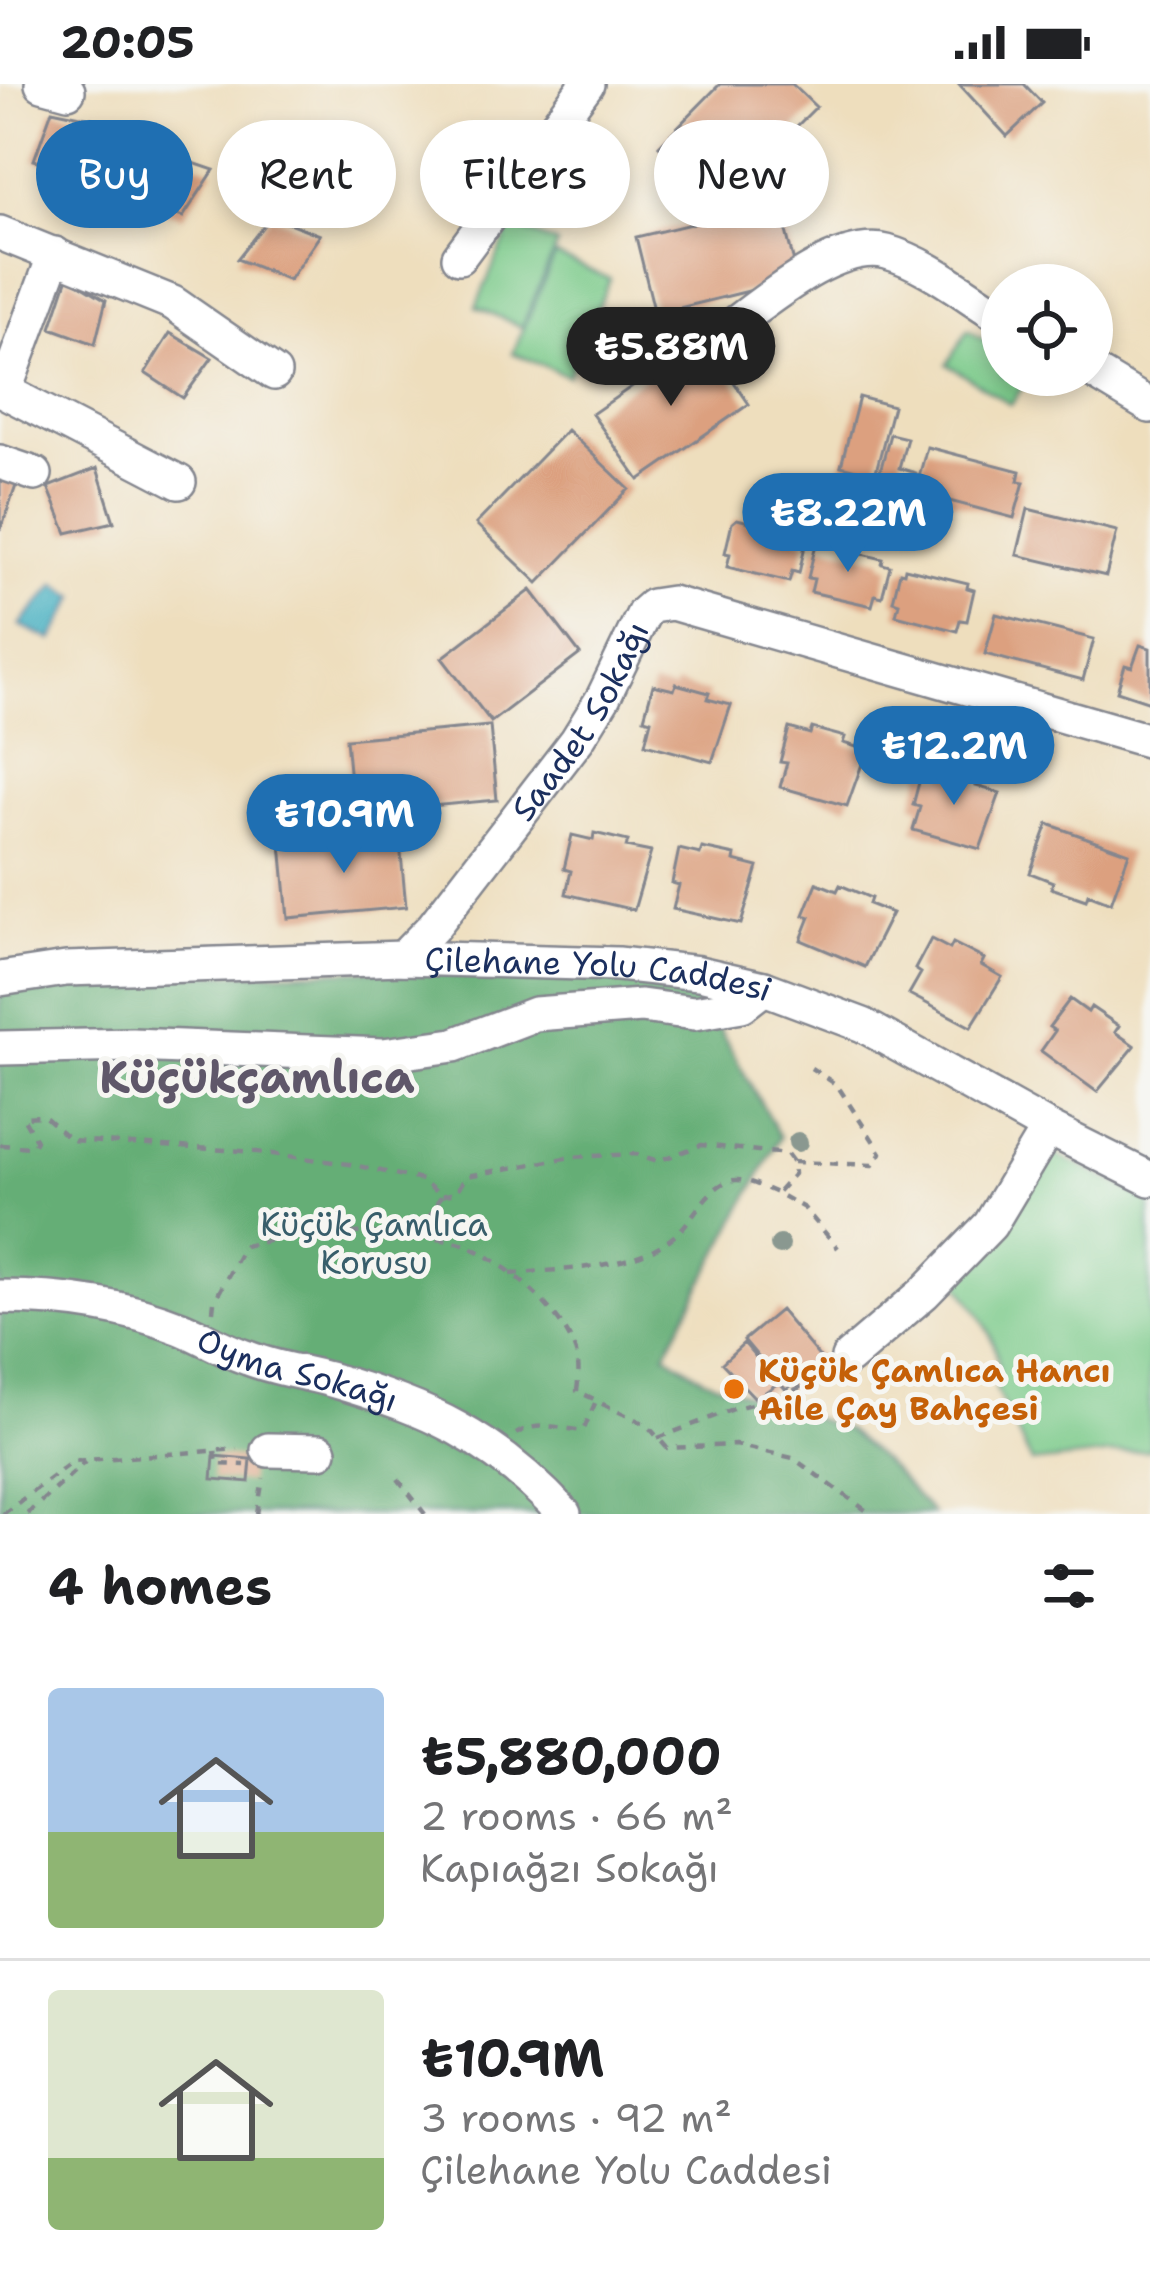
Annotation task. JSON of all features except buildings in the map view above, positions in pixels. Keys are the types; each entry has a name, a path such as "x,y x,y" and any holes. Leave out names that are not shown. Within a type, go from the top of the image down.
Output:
{"street":[{"path":"459,257 586,84"},
{"path":"0,233 173,303 274,374"},
{"path":"714,339 829,260 870,250 912,263 981,304"},
{"path":"55,254 3,389 179,482"},
{"path":"1113,384 1150,406"},
{"path":"0,462 35,474"},
{"name":"Saadet Sokağı","path":"403,958 495,850 577,740 652,606 672,603 1150,741"},
{"name":"Çilehane Yolu Caddesi","path":"0,979 66,969 403,958 618,964 711,976 764,988 875,1030 1048,1128 1150,1179"},
{"path":"694,1013 721,996 723,986 711,976"},
{"path":"0,1048 132,1045 383,1055 454,1045 535,1014 641,1006 694,1013 742,1005 764,988"},
{"path":"848,1358 924,1293 990,1225 1048,1128"},
{"name":"Oyma Sokağı","path":"0,1297 48,1297 146,1316 249,1359 412,1406 501,1454 564,1514"},
{"path":"264,1450 320,1451"}],"path":[{"path":"793,1162 873,1165 880,1153 837,1084 811,1068"},
{"path":"0,1145 32,1147 36,1140 22,1117 44,1116 71,1140 257,1151 349,1164 422,1180 441,1196"},
{"path":"428,1237 429,1217 441,1196 454,1193 467,1175 571,1157 636,1154 658,1161 701,1145 787,1154 794,1174 777,1193"},
{"path":"512,1274 622,1262 673,1238 725,1182 742,1179 804,1208 838,1248"},
{"path":"209,1342 214,1302 244,1246 296,1234 333,1232 428,1237 464,1245 498,1262 553,1315 573,1343 579,1370 577,1391 632,1416 667,1448 735,1445 793,1458 871,1514"},
{"path":"658,1438 804,1387 848,1358"},
{"path":"501,1454 525,1428 583,1431 596,1400"},
{"path":"213,1449 218,1464 244,1466 245,1458 264,1450"},
{"path":"2,1514 74,1461 213,1449 264,1450"},
{"path":"257,1514 264,1450"},
{"path":"27,1514 88,1460"},
{"path":"398,1479 425,1514"}],"green space":[{"path":"510,228 557,244 522,327 476,307"},
{"path":"555,255 610,279 568,376 513,353"},
{"path":"968,330 981,338 981,386 947,364"},
{"name":"Küçük Çamlıca Korusu","path":"475,968 696,987 780,1137 665,1354 704,1379 847,1430 933,1514 0,1514 0,991 76,977"},
{"path":"1046,1150 1150,1199 1150,1450 1032,1463 996,1389 994,1344 955,1279"}],"water":[{"path":"56,584 76,597 52,640 20,625"}],"place":[{"name":"Küçük Çamlıca Hancı Aile Çay Bahçesi","path":"734,1389"}],"district":[{"name":"Küçükçamlıca","path":"257,1077"}]}
